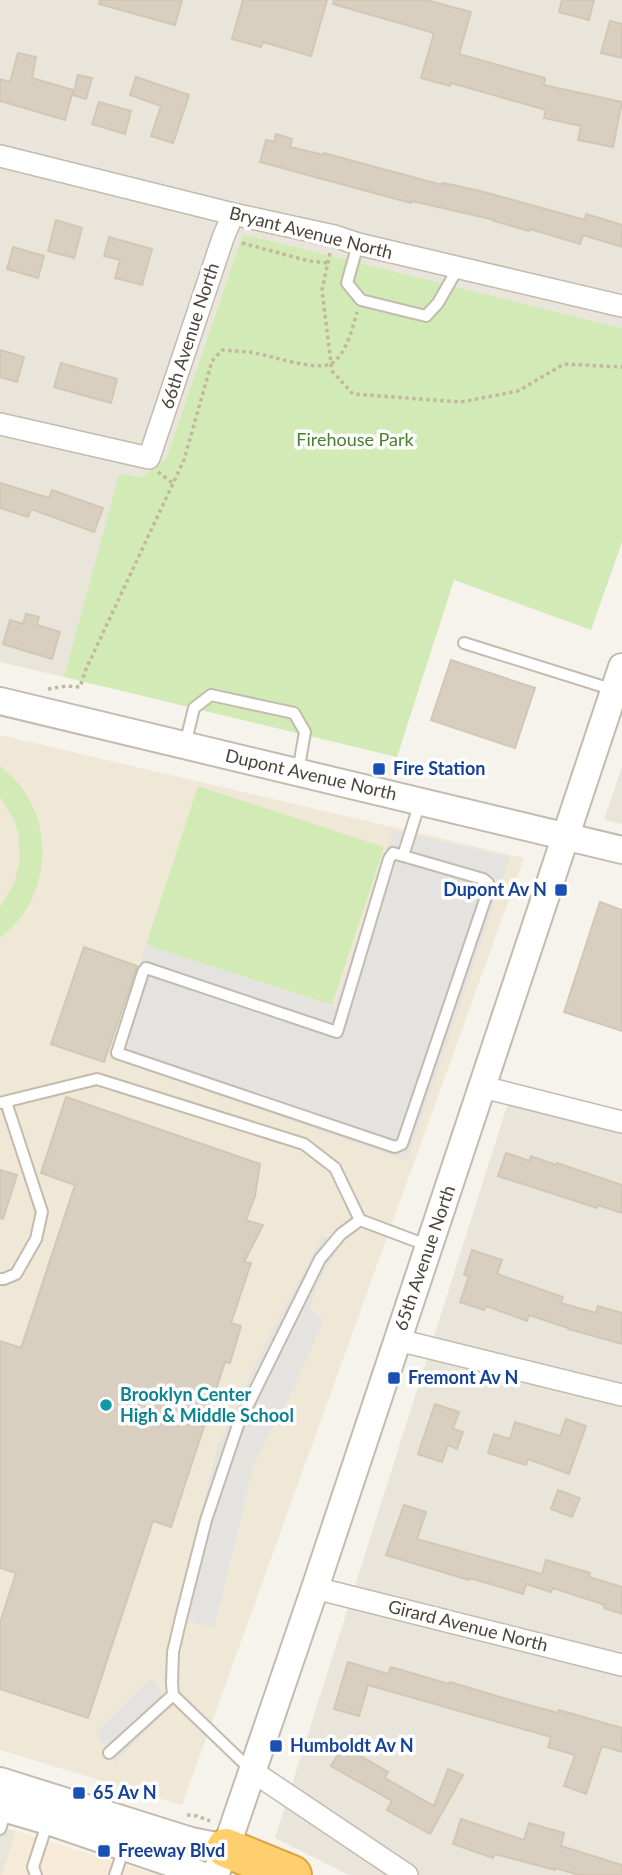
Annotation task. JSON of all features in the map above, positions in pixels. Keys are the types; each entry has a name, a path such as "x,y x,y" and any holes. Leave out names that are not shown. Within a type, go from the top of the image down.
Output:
{"highway":[{"path":"220,1861 292,1875"}],"street":[{"name":"Bryant Avenue North","path":"0,156 622,306"},
{"name":"66th Avenue North","path":"0,424 149,458 233,214"},
{"name":"65th Avenue North","path":"220,1861 315,1588 618,679"},
{"name":"Dupont Avenue North","path":"0,701 622,850"},
{"path":"482,1087 622,1122"},
{"path":"398,1340 622,1395"},
{"name":"Girard Avenue North","path":"315,1588 622,1665"},
{"path":"252,1771 407,1875"},
{"path":"4,1802 51,1809 191,1841 220,1861"},
{"path":"51,1809 124,1847 200,1875"}],"lane":[{"path":"358,244 347,283 361,300 426,316 438,303 458,268"},
{"path":"464,643 618,679"},
{"path":"185,745 194,708 211,695 294,713 305,732 298,772"},
{"path":"403,856 420,801"},
{"path":"393,853 403,856 482,879 488,883 488,891 402,1144 395,1147 117,1053 146,968 337,1032 389,859 393,853"},
{"path":"0,1279 16,1274 36,1239 42,1212 3,1102 97,1079 304,1144 335,1168 360,1220 429,1246"},
{"path":"252,1771 173,1695 173,1652 206,1520 237,1425 320,1259 341,1234 360,1220"},
{"path":"109,1753 173,1695"},
{"path":"36,1875 33,1867 51,1809"},
{"path":"115,1875 124,1847"}],"path":[{"path":"334,236 322,290 332,371 353,394 461,402 518,391 564,364 622,367"},
{"path":"223,238 309,261 328,263"},
{"path":"35,709 41,689 80,687 184,460 212,362 222,350 253,352 317,367 331,364 340,356 351,333 361,300"}],"shaded area":[{"path":"0,0 622,0 622,328 243,234 166,459 142,477 119,475 64,677 0,662"},
{"path":"0,735 524,858 182,1805 0,1750"},
{"path":"622,767 622,824 604,820"},
{"path":"393,830 510,857 407,1161 109,1057 146,945 335,1007"},
{"path":"514,1084 622,1111 622,1875 349,1875 275,1838"},
{"path":"323,1235 338,1250 322,1275 309,1309 324,1320 288,1400 254,1463 214,1628 174,1618 217,1449 267,1340"},
{"path":"152,1678 172,1706 115,1762 95,1733"},
{"path":"0,1827 16,1831 2,1875 0,1875"},
{"path":"16,1831 158,1875 2,1875"}],"green space":[{"name":"Firehouse Park","path":"243,234 622,328 622,542 591,630 454,580 397,757 64,677 119,474 142,477 166,459"},
{"path":"0,766 19,784 32,805 40,828 42,852 40,876 32,899 18,920 0,938 0,907 14,884 20,859 18,832 0,797"},
{"path":"198,786 384,847 332,1005 146,945"}],"building":[{"path":"100,0 182,0 175,25 99,4"},
{"path":"243,0 327,0 311,56 263,42 261,47 232,39"},
{"path":"334,0 426,0 471,12 459,54 545,78 544,85 622,102 613,147 578,140 581,126 544,118 546,110 451,83 450,86 421,78 434,33 333,4"},
{"path":"562,0 594,0 589,20 559,12"},
{"path":"610,21 622,24 622,58 601,53"},
{"path":"18,53 36,57 32,78 73,90 65,120 0,101 0,79 10,82"},
{"path":"78,75 92,78 86,99 73,95"},
{"path":"136,77 189,95 173,143 151,136 161,106 130,95"},
{"path":"99,102 131,111 125,134 92,124"},
{"path":"276,134 292,139 290,147 324,153 442,185 484,192 585,220 586,214 622,225 622,247 583,235 580,244 495,220 412,201 411,203 260,162 266,140 274,142"},
{"path":"56,220 82,228 74,258 48,251"},
{"path":"109,237 152,249 142,285 115,278 120,260 104,256"},
{"path":"13,247 44,256 38,278 7,269"},
{"path":"0,350 24,357 17,382 0,377"},
{"path":"61,363 117,379 111,403 54,387"},
{"path":"0,483 49,498 52,490 103,508 94,532 31,509 28,517 0,508"},
{"path":"26,614 39,617 37,625 60,632 52,659 3,644 10,620 23,624"},
{"path":"451,660 535,688 515,748 431,720"},
{"path":"600,902 622,910 622,1031 564,1012"},
{"path":"84,947 137,966 104,1062 51,1044"},
{"name":"Brooklyn Center High & Middle School","path":"66,1097 260,1164 255,1196 246,1220 263,1225 244,1262 251,1263 231,1323 241,1326 230,1363 225,1362 171,1527 153,1521 88,1718 0,1689 0,1623 16,1573 0,1568 0,1341 21,1348 75,1185 41,1173"},
{"path":"506,1153 530,1161 531,1156 556,1165 557,1163 622,1185 622,1213 598,1205 597,1208 498,1176"},
{"path":"0,1170 17,1175 3,1219 0,1218"},
{"path":"472,1250 502,1260 497,1274 563,1297 561,1303 596,1313 598,1306 622,1313 622,1344 529,1315 527,1321 486,1306 484,1310 460,1302 469,1276 464,1275"},
{"path":"435,1404 459,1412 453,1429 463,1432 457,1449 448,1445 442,1462 418,1454"},
{"path":"566,1419 586,1426 569,1474 528,1459 526,1465 488,1453 494,1434 510,1439 515,1422 560,1436"},
{"path":"558,1490 580,1498 572,1517 551,1509"},
{"path":"404,1505 426,1512 417,1539 542,1574 546,1560 590,1573 589,1577 622,1587 622,1614 604,1608 605,1605 553,1588 551,1592 526,1584 523,1594 386,1555"},
{"path":"348,1662 388,1674 391,1667 622,1728 622,1752 602,1746 586,1794 564,1786 575,1755 548,1747 551,1737 368,1685 359,1716 334,1709"},
{"path":"343,1746 388,1772 385,1778 434,1806 448,1769 463,1775 430,1834 387,1810 392,1801 331,1766"},
{"path":"461,1819 524,1840 529,1823 564,1833 561,1846 622,1865 622,1875 579,1875 495,1854 493,1858 453,1844"}],"place":[{"name":"Fire Station","path":"379,769"},
{"name":"Dupont Av N","path":"561,890"},
{"name":"Fremont Av N","path":"394,1378"},
{"name":"Brooklyn Center High & Middle School","path":"106,1405"},
{"name":"Humboldt Av N","path":"276,1746"},
{"name":"65 Av N","path":"79,1793"},
{"name":"Freeway Blvd","path":"104,1851"}]}
